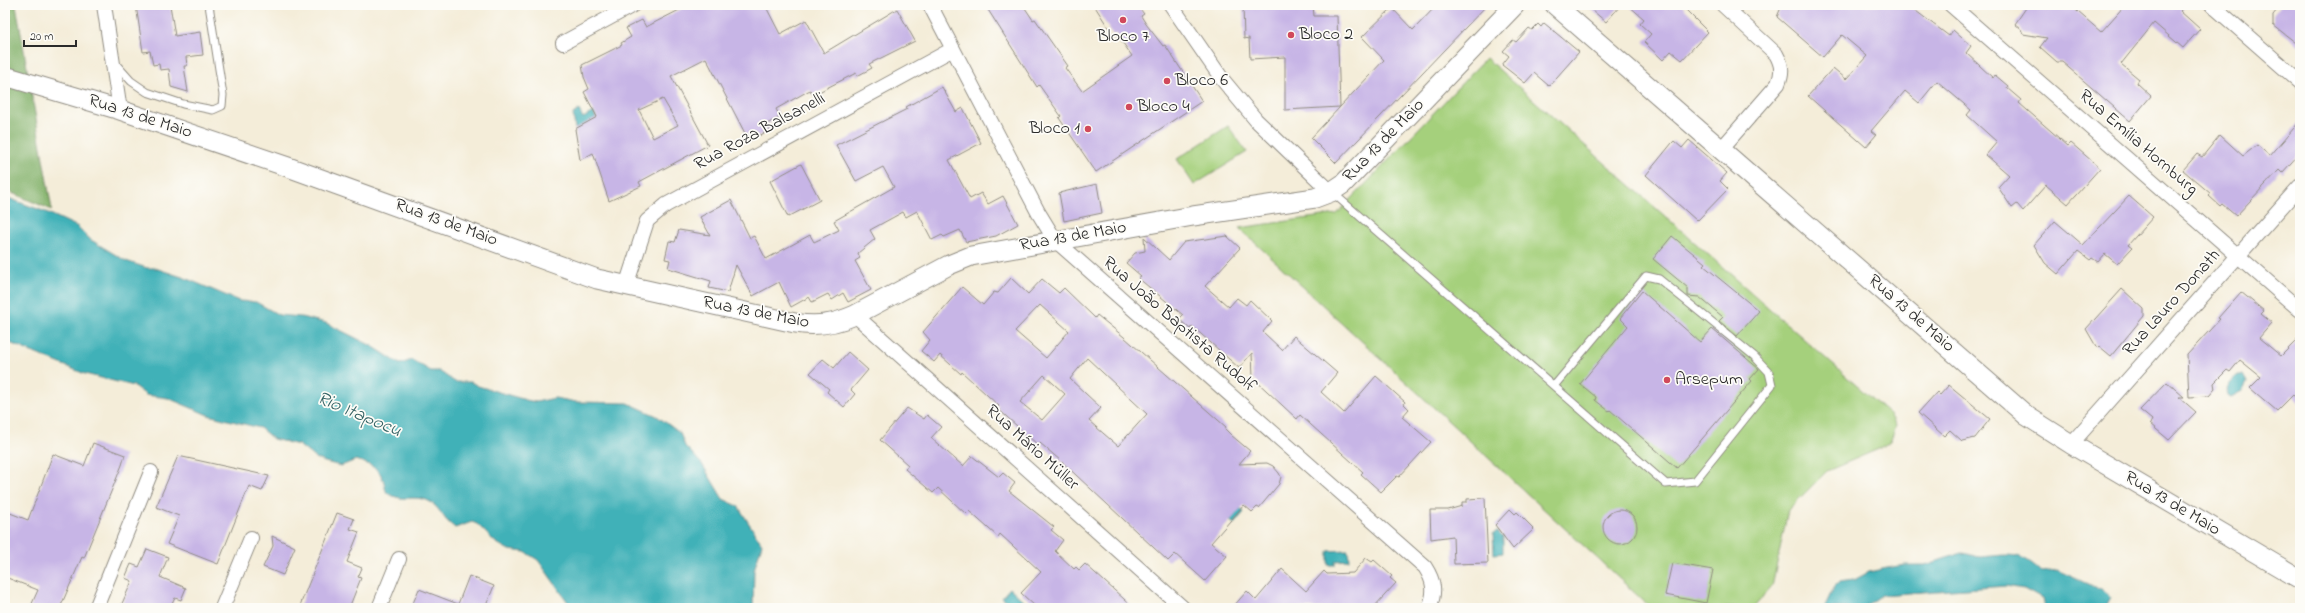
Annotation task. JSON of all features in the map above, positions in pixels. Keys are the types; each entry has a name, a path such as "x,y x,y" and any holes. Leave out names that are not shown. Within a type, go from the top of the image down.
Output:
{"main road":[{"name":"Rua 13 de Maio","path":"5,76 120,110 358,191 597,279 806,325 830,324 855,315 960,260 991,252 1055,240 1315,198 1331,192 1343,184 1515,5"},
{"name":"Rua 13 de Maio","path":"1555,5 1722,148 2027,416 2071,444 2300,579"}],"street":[{"path":"104,5 120,110"},
{"path":"563,43 633,5"},
{"name":"Rua João Baptista Rudolf","path":"930,5 1034,206 1055,240 1425,567 1431,577 1434,587 1434,599 1429,608"},
{"path":"1171,5 1222,79 1256,120 1331,192"},
{"path":"1722,148 1778,84 1782,74 1782,64 1776,54 1723,5"},
{"name":"Rua Emília Hornburg","path":"1951,5 2300,310"},
{"path":"2212,5 2300,82"},
{"name":"Rua Roza Balsanelli","path":"626,286 648,221 666,205 953,49"},
{"name":"Rua Lauro Donath","path":"2071,444 2300,186"},
{"name":"Rua Mário Müller","path":"855,315 1183,608"},
{"path":"96,608 151,472"},
{"path":"222,608 250,538"},
{"path":"379,608 399,559"}],"lane":[{"path":"113,61 130,80 147,92 183,104 212,110 222,106 223,95 209,5"},
{"path":"1331,192 1666,484 1695,481 1772,385 1769,372 1754,356 1659,279 1646,276 1554,386"}],"green space":[{"path":"5,5 16,5 52,210 5,190"},
{"name":"Arsepum","path":"1486,58 1891,416 1896,426 1891,440 1881,448 1827,471 1788,510 1772,587 1753,608 1650,607 1239,228 1337,214"},
{"path":"1228,126 1247,152 1194,185 1177,159"}],"water":[{"path":"579,110 583,118 593,112 596,118 575,129 573,114"},
{"name":"Rio Itapocu","path":"5,197 46,212 78,227 91,240 126,261 147,268 155,268 185,278 239,301 256,302 279,315 301,317 326,323 372,346 400,364 412,360 431,371 439,371 455,382 471,382 478,386 526,400 536,402 555,398 576,402 628,403 657,416 680,433 685,446 702,464 723,499 738,506 762,544 754,570 753,608 572,608 538,560 525,552 509,550 495,542 477,524 472,522 455,528 446,520 435,506 427,500 392,496 387,493 383,479 378,471 368,464 356,460 341,466 325,462 315,458 299,445 273,439 260,428 208,415 168,398 146,395 134,386 85,374 5,341"},
{"path":"2238,375 2243,375 2247,382 2242,391 2231,397 2228,395 2227,389"},
{"path":"1239,507 1244,512 1234,524 1218,510"},
{"path":"1497,531 1503,537 1503,553 1494,554 1493,534"},
{"path":"1348,550 1349,560 1335,561 1335,565 1328,565 1328,551"},
{"path":"1962,553 1980,557 2007,555 2020,557 2027,560 2042,572 2057,570 2101,590 2110,597 2104,608 2044,608 2042,599 2024,589 2006,586 1882,595 1862,608 1824,608 1834,587 1839,582 1854,580 1869,572 1887,568 1905,565 1925,565"},
{"path":"1010,588 1029,606 1029,608 1014,608 1002,597"}],"building":[{"path":"136,5 170,5 175,36 200,32 203,55 186,57 187,66 184,66 188,92 171,87 169,69 160,70 159,64 153,65 150,51 143,52"},
{"path":"689,5 765,5 780,34 806,20 824,53 897,9 915,41 869,64 872,68 857,76 856,73 813,95 810,90 776,109 780,117 767,124 770,130 749,141 706,58 671,76 708,145 639,182 641,186 609,201 593,153 580,160 575,129 597,117 584,92 589,89 584,77 582,65 622,45 621,43 631,37 626,28 642,20 646,27","holes":["663,99 678,125 653,138 639,110"]},
{"path":"985,5 1023,5 1033,20 1035,19 1068,66 1065,68 1082,91 1132,56 1116,33 1113,35 1094,5 1137,5 1144,14 1141,16 1146,24 1163,46 1165,45 1202,101 1096,172 1059,118 1061,116 1039,85 1037,87"},
{"path":"1243,5 1313,5 1314,16 1337,16 1340,107 1285,110 1285,57 1250,59 1249,38 1244,39"},
{"path":"1437,5 1487,5 1336,163 1311,138 1384,60 1362,37 1392,8 1413,30"},
{"path":"1586,5 1621,5 1606,22"},
{"path":"1628,5 1681,5 1708,32 1682,60 1671,51 1663,60 1644,42 1651,34 1640,24 1644,19"},
{"path":"1782,5 1908,5 1949,36 1953,30 1971,46 1966,53 1993,78 1995,75 2008,86 2007,88 2021,100 2019,103 2068,146 2071,143 2100,168 2068,204 2046,185 2023,211 2017,204 2012,208 1998,187 2009,175 1986,155 1997,142 1967,115 1971,110 1937,81 1919,103 1905,91 1871,131 1876,135 1866,147 1808,96 1833,68 1846,79 1867,56 1842,35 1823,57 1777,17"},
{"path":"2028,5 2070,5 2101,32 2125,5 2186,5 2180,11 2200,29 2183,48 2154,23 2121,64 2139,79 2137,83 2151,96 2130,121 2062,62 2057,62 2040,47 2047,38 2023,34 2021,29 2015,24"},
{"path":"2281,5 2300,5 2300,46 2273,25 2273,15"},
{"path":"1544,23 1579,52 1549,86 1534,73 1525,83 1502,65 1509,56 1503,51 1513,40 1516,42 1529,28 1532,30 1538,24 1541,27"},
{"path":"942,87 956,112 963,108 981,143 949,160 970,199 981,193 988,204 1003,196 1018,224 996,236 966,242 960,230 944,237 942,235 932,240 917,211 906,217 903,212 870,230 875,239 858,253 860,258 855,261 871,290 848,302 843,293 832,300 828,294 812,302 809,297 791,307 779,282 753,296 736,265 728,292 709,288 711,281 668,268 670,260 665,259 669,241 675,242 679,230 710,235 700,217 731,200 750,238 754,236 766,259 810,235 814,242 839,230 834,221 894,187 883,167 856,181 836,145 907,109 906,107"},
{"path":"2300,121 2300,153 2282,173 2279,170 2236,216 2222,204 2220,206 2209,196 2211,194 2183,170 2197,154 2202,157 2220,135 2243,156 2257,145 2270,156"},
{"path":"1689,140 1727,173 1720,181 1728,189 1697,221 1646,175 1674,141 1682,148"},
{"path":"801,164 820,200 788,217 770,181"},
{"path":"1097,184 1102,213 1064,221 1059,193"},
{"path":"2129,196 2153,217 2128,245 2132,248 2117,264 2105,254 2098,262 2092,258 2090,260 2078,251 2058,274 2045,263 2034,245 2055,221 2083,245"},
{"path":"1227,236 1240,248 1205,286 1229,307 1237,298 1246,305 1250,300 1272,321 1263,332 1282,350 1294,336 1337,373 1321,392 1344,413 1376,376 1405,402 1404,404 1409,409 1402,417 1431,442 1399,477 1397,476 1381,492 1361,474 1363,472 1300,415 1297,419 1253,378 1252,353 1239,368 1192,326 1190,329 1179,319 1183,315 1138,278 1141,276 1126,263 1135,253 1145,251 1144,237 1169,260 1184,242"},
{"name":"Arsepum","path":"1672,236 1705,263 1703,265 1759,311 1737,336 1719,321 1723,317 1699,297 1688,296 1688,288 1653,259"},
{"path":"1011,278 1028,294 1042,279 1059,293 1064,288 1095,318 1097,315 1124,337 1226,427 1225,429 1231,435 1250,451 1239,464 1267,463 1273,466 1279,473 1281,477 1279,484 1259,508 1257,507 1252,512 1244,505 1211,543 1227,556 1205,581 1175,554 1168,561 1061,461 1040,443 1038,445 997,408 999,406 962,372 961,374 940,355 934,362 921,351 930,340 923,332 962,287 983,305 994,292 998,293","holes":["1040,305 1069,331 1046,358 1015,331","1087,358 1147,414 1118,446 1089,421 1101,408 1070,379","1044,375 1065,394 1042,420 1020,402"]},
{"path":"2122,289 2144,309 2144,316 2111,356 2099,346 2097,348 2086,329"},
{"name":"Arsepum","path":"1642,291 1700,342 1712,329 1759,369 1750,379 1752,381 1677,468 1610,410 1609,411 1595,400 1596,397 1580,384 1628,326 1620,318"},
{"path":"2241,292 2264,311 2261,314 2272,323 2259,338 2281,356 2300,337 2300,402 2293,395 2277,411 2250,388 2261,377 2240,360 2230,372 2227,370 2214,383 2215,389 2209,396 2189,397 2187,355 2220,319 2218,318"},
{"path":"848,352 868,370 851,390 855,394 844,407 827,392 829,389 810,373 823,359 834,368"},
{"path":"2167,382 2184,397 2179,397 2196,412 2169,440 2150,424 2152,420 2140,410"},
{"path":"1949,385 1990,419 1975,438 1962,441 1950,430 1944,436 1918,413 1937,392 1940,395"},
{"path":"907,408 924,419 927,415 941,427 931,438 963,466 972,456 999,477 1003,473 1015,483 1009,491 1054,527 1051,530 1063,540 1055,551 1074,569 1076,567 1079,570 1085,564 1134,608 1037,608 1021,593 1041,572 1000,534 998,537 969,511 966,514 938,488 933,493 905,469 908,465 880,440"},
{"path":"93,443 125,455 122,465 84,558 82,557 60,608 30,608 38,590 5,577 5,511 28,520 53,454 84,466"},
{"path":"178,456 269,476 262,491 249,486 218,564 167,544 179,516 156,507"},
{"path":"1485,498 1488,563 1454,564 1453,536 1431,539 1430,510 1448,510 1462,506 1462,502 1467,502 1467,499"},
{"path":"1510,509 1515,514 1517,512 1534,529 1513,549 1495,525"},
{"path":"1617,510 1623,510 1627,511 1634,517 1637,527 1636,534 1630,541 1623,544 1617,544 1613,543 1606,537 1603,530 1603,524 1604,520 1610,513"},
{"path":"337,513 354,519 350,529 359,532 347,562 362,568 358,577 361,578 349,608 299,608"},
{"path":"272,536 295,547 283,575 263,567 273,546"},
{"path":"147,549 168,557 160,577 186,588 181,600 175,598 170,608 120,608 132,581 125,578 131,564 139,567"},
{"path":"1366,558 1372,562 1374,560 1392,576 1390,578 1396,583 1373,608 1232,608 1247,591 1256,600 1282,569 1306,591 1324,571 1327,574 1353,573"},
{"path":"1672,563 1713,570 1706,603 1665,595"},
{"path":"469,576 494,586 485,608 411,608 419,589 458,604"}],"place":[{"name":"Bloco 7","path":"1123,20"},
{"name":"Bloco 2","path":"1291,35"},
{"name":"Bloco 6","path":"1167,81"},
{"name":"Bloco 4","path":"1129,107"},
{"name":"Bloco 1","path":"1088,129"},
{"name":"Arsepum","path":"1667,380"}]}
